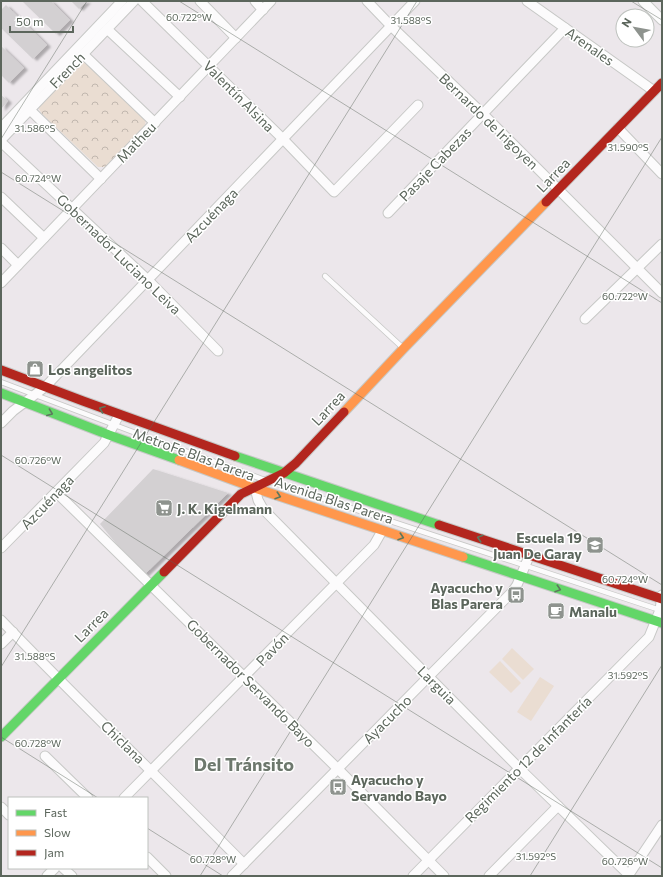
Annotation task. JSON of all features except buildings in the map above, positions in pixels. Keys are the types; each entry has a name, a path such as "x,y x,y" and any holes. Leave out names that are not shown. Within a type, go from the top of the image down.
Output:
{"main road":[{"name":"Larrea","path":"1,737 241,494 284,473 296,463 404,348 662,83"},
{"name":"Avenida Blas Parera","path":"1,370 119,415 284,473 662,598"},
{"name":"Avenida Blas Parera","path":"1,393 109,435 255,488 659,622"}],"street":[{"name":"French","path":"1,141 27,107 122,3 134,1"},
{"name":"Valentín Alsina","path":"142,1 283,139 334,192 418,105"},
{"path":"200,1 236,38"},
{"path":"255,1 263,10"},
{"name":"Matheu","path":"1,283 271,1"},
{"name":"Bernardo de Irigoyen","path":"367,1 638,267 662,293"},
{"name":"Azcuénaga","path":"1,424 13,411 45,387 415,1"},
{"name":"Arenales","path":"527,1 654,91"},
{"path":"643,1 662,20"},
{"name":"French","path":"1,128 27,107 83,54 107,29 122,3"},
{"name":"Pasaje Cabezas","path":"388,213 565,28"},
{"path":"107,29 180,96"},
{"path":"83,54 155,123"},
{"path":"27,107 101,179"},
{"path":"618,128 662,174"},
{"name":"Gobernador Luciano Leiva","path":"1,141 148,280 218,352"},
{"path":"1,197 44,238"},
{"path":"585,319 662,244"},
{"path":"1,248 18,265"},
{"name":"Azcuénaga","path":"1,548 104,443 119,415"},
{"name":"Larguia","path":"255,488 258,500 263,510 520,769 628,875"},
{"name":"Gobernador Servando Bayo","path":"56,492 338,769 444,876"},
{"name":"Pavón","path":"125,797 374,545 382,531"},
{"name":"Ayacucho","path":"232,876 512,592 521,577 530,554"},
{"name":"Regimiento 12 de Infantería","path":"413,876 520,769 649,636 659,622 662,598"},
{"name":"Chiclana","path":"1,620 58,679 244,864"},
{"path":"1,644 13,632"},
{"path":"45,756 87,797"},
{"path":"489,876 558,806"},
{"path":"628,875 662,826"},
{"path":"148,858 166,876"},
{"path":"64,869 72,876"}],"lane":[{"path":"325,276 404,348"},
{"name":"MetroFe Blas Parera","path":"1,382 269,481 661,610"}],"green space":[{"path":"83,61 89,63 146,119 145,125 107,166 104,167 98,167 42,114 39,109 40,103 78,63"},
{"path":"512,648 534,669 523,680 502,659"},
{"path":"500,661 521,683 511,693 489,672"},
{"path":"540,677 554,686 531,721 517,712"}],"traffic: fast":[{"path":"1,393 109,435 179,460"},
{"path":"235,456 439,525"},
{"path":"463,557 662,623"},
{"path":"1,737 164,572"}],"traffic: slow":[{"path":"344,412 546,202"},
{"path":"179,460 255,488 463,557"}],"traffic: jam":[{"path":"546,202 662,83"},
{"path":"1,370 235,456"},
{"path":"164,572 241,494 284,473 296,463 344,412"},
{"path":"439,525 662,599"}],"place":[{"name":"Los angelitos","path":"35,369"},
{"name":"J. K. Kigelmann","path":"164,508"},
{"name":"Escuela 19 Juan De Garay","path":"595,545"},
{"name":"Ayacucho y Blas Parera","path":"516,595"},
{"name":"Manalu","path":"556,611"},
{"name":"Ayacucho y Servando Bayo","path":"338,787"}],"district":[{"name":"Del Tránsito","path":"244,764"}]}
